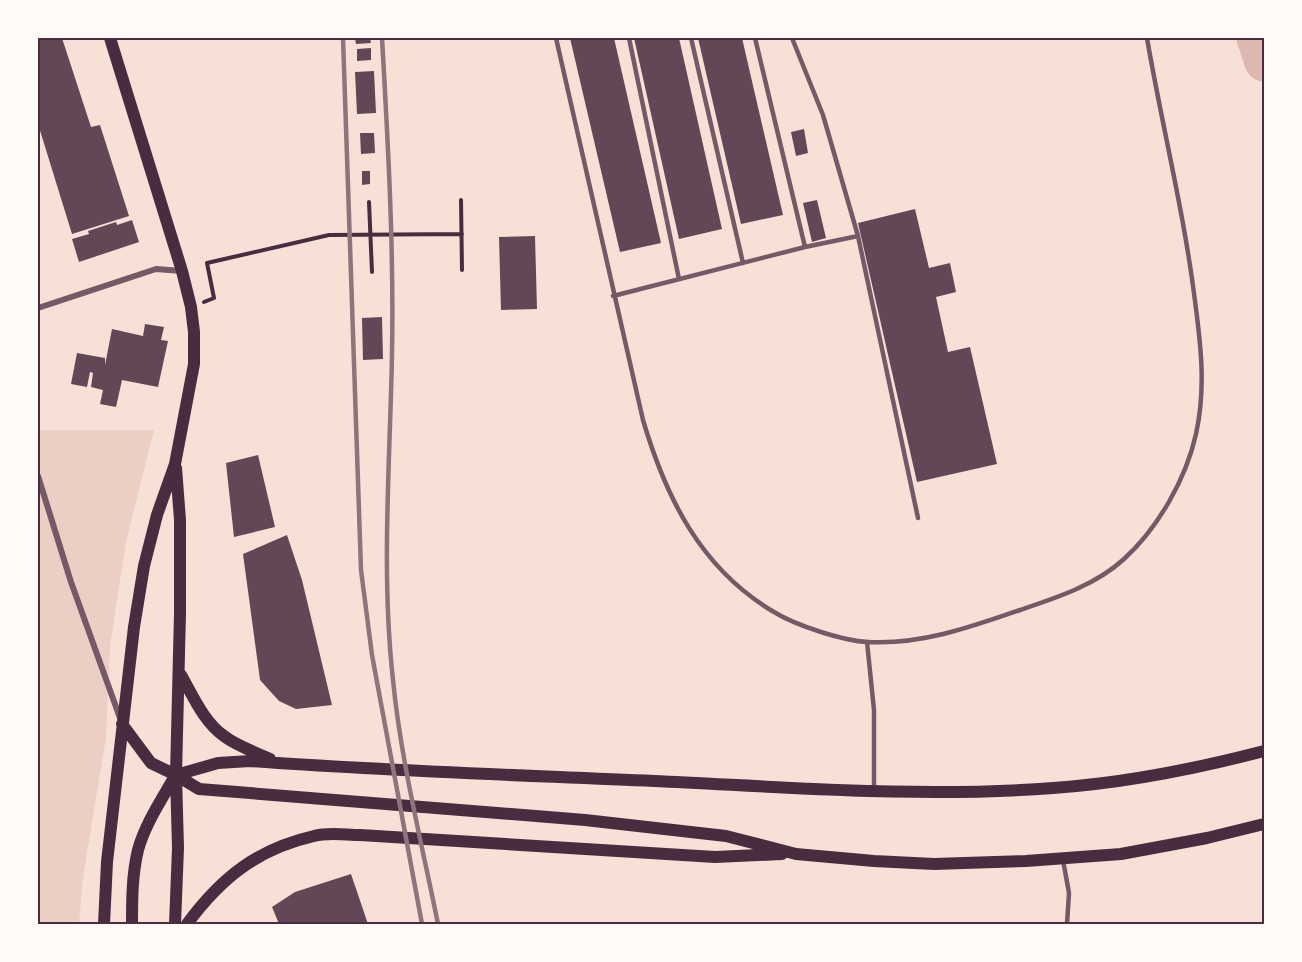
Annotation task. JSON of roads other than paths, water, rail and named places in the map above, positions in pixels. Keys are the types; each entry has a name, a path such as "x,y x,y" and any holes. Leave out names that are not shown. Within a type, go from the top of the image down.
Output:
{"main road":[{"path":"104,924 107,862 134,627 144,566 157,515 175,464 194,364 191,307 182,271 110,38"},
{"path":"175,464 180,520 180,674 176,775 178,848 175,924"},
{"path":"180,674 196,703 223,736 280,763"},
{"path":"122,724 151,763 199,789 585,820 726,836 796,854"},
{"path":"132,924 132,882 138,850 146,827 176,775 218,762 250,761 874,791 987,792 1056,788 1174,773 1264,751"},
{"path":"187,924 204,901 234,872 271,850 316,835 715,857 796,854 934,864 1121,854 1207,838 1264,824"}],"street":[{"path":"38,308 156,269 182,271"},
{"path":"38,477 71,582 122,724"}],"lane":[{"path":"556,38 643,420 655,461 667,489 682,517 713,562 739,586 775,613 838,637 867,642 918,639 954,633 1042,603 1095,581 1124,559 1150,530 1170,499 1187,464 1196,435 1202,392 1203,355 1190,257 1146,38"},
{"path":"629,38 679,279"},
{"path":"691,38 743,263"},
{"path":"755,38 805,247"},
{"path":"792,38 823,115 858,236 918,518"},
{"path":"613,296 805,247 858,236"},
{"path":"867,642 874,710 874,791"},
{"path":"1063,858 1069,893 1066,924"}],"waterway":[{"path":"1256,38 1264,62"}],"railway":[{"path":"343,38 361,570 372,655 422,924"},
{"path":"382,38 392,275 387,517 389,639 401,741 438,924"}]}
